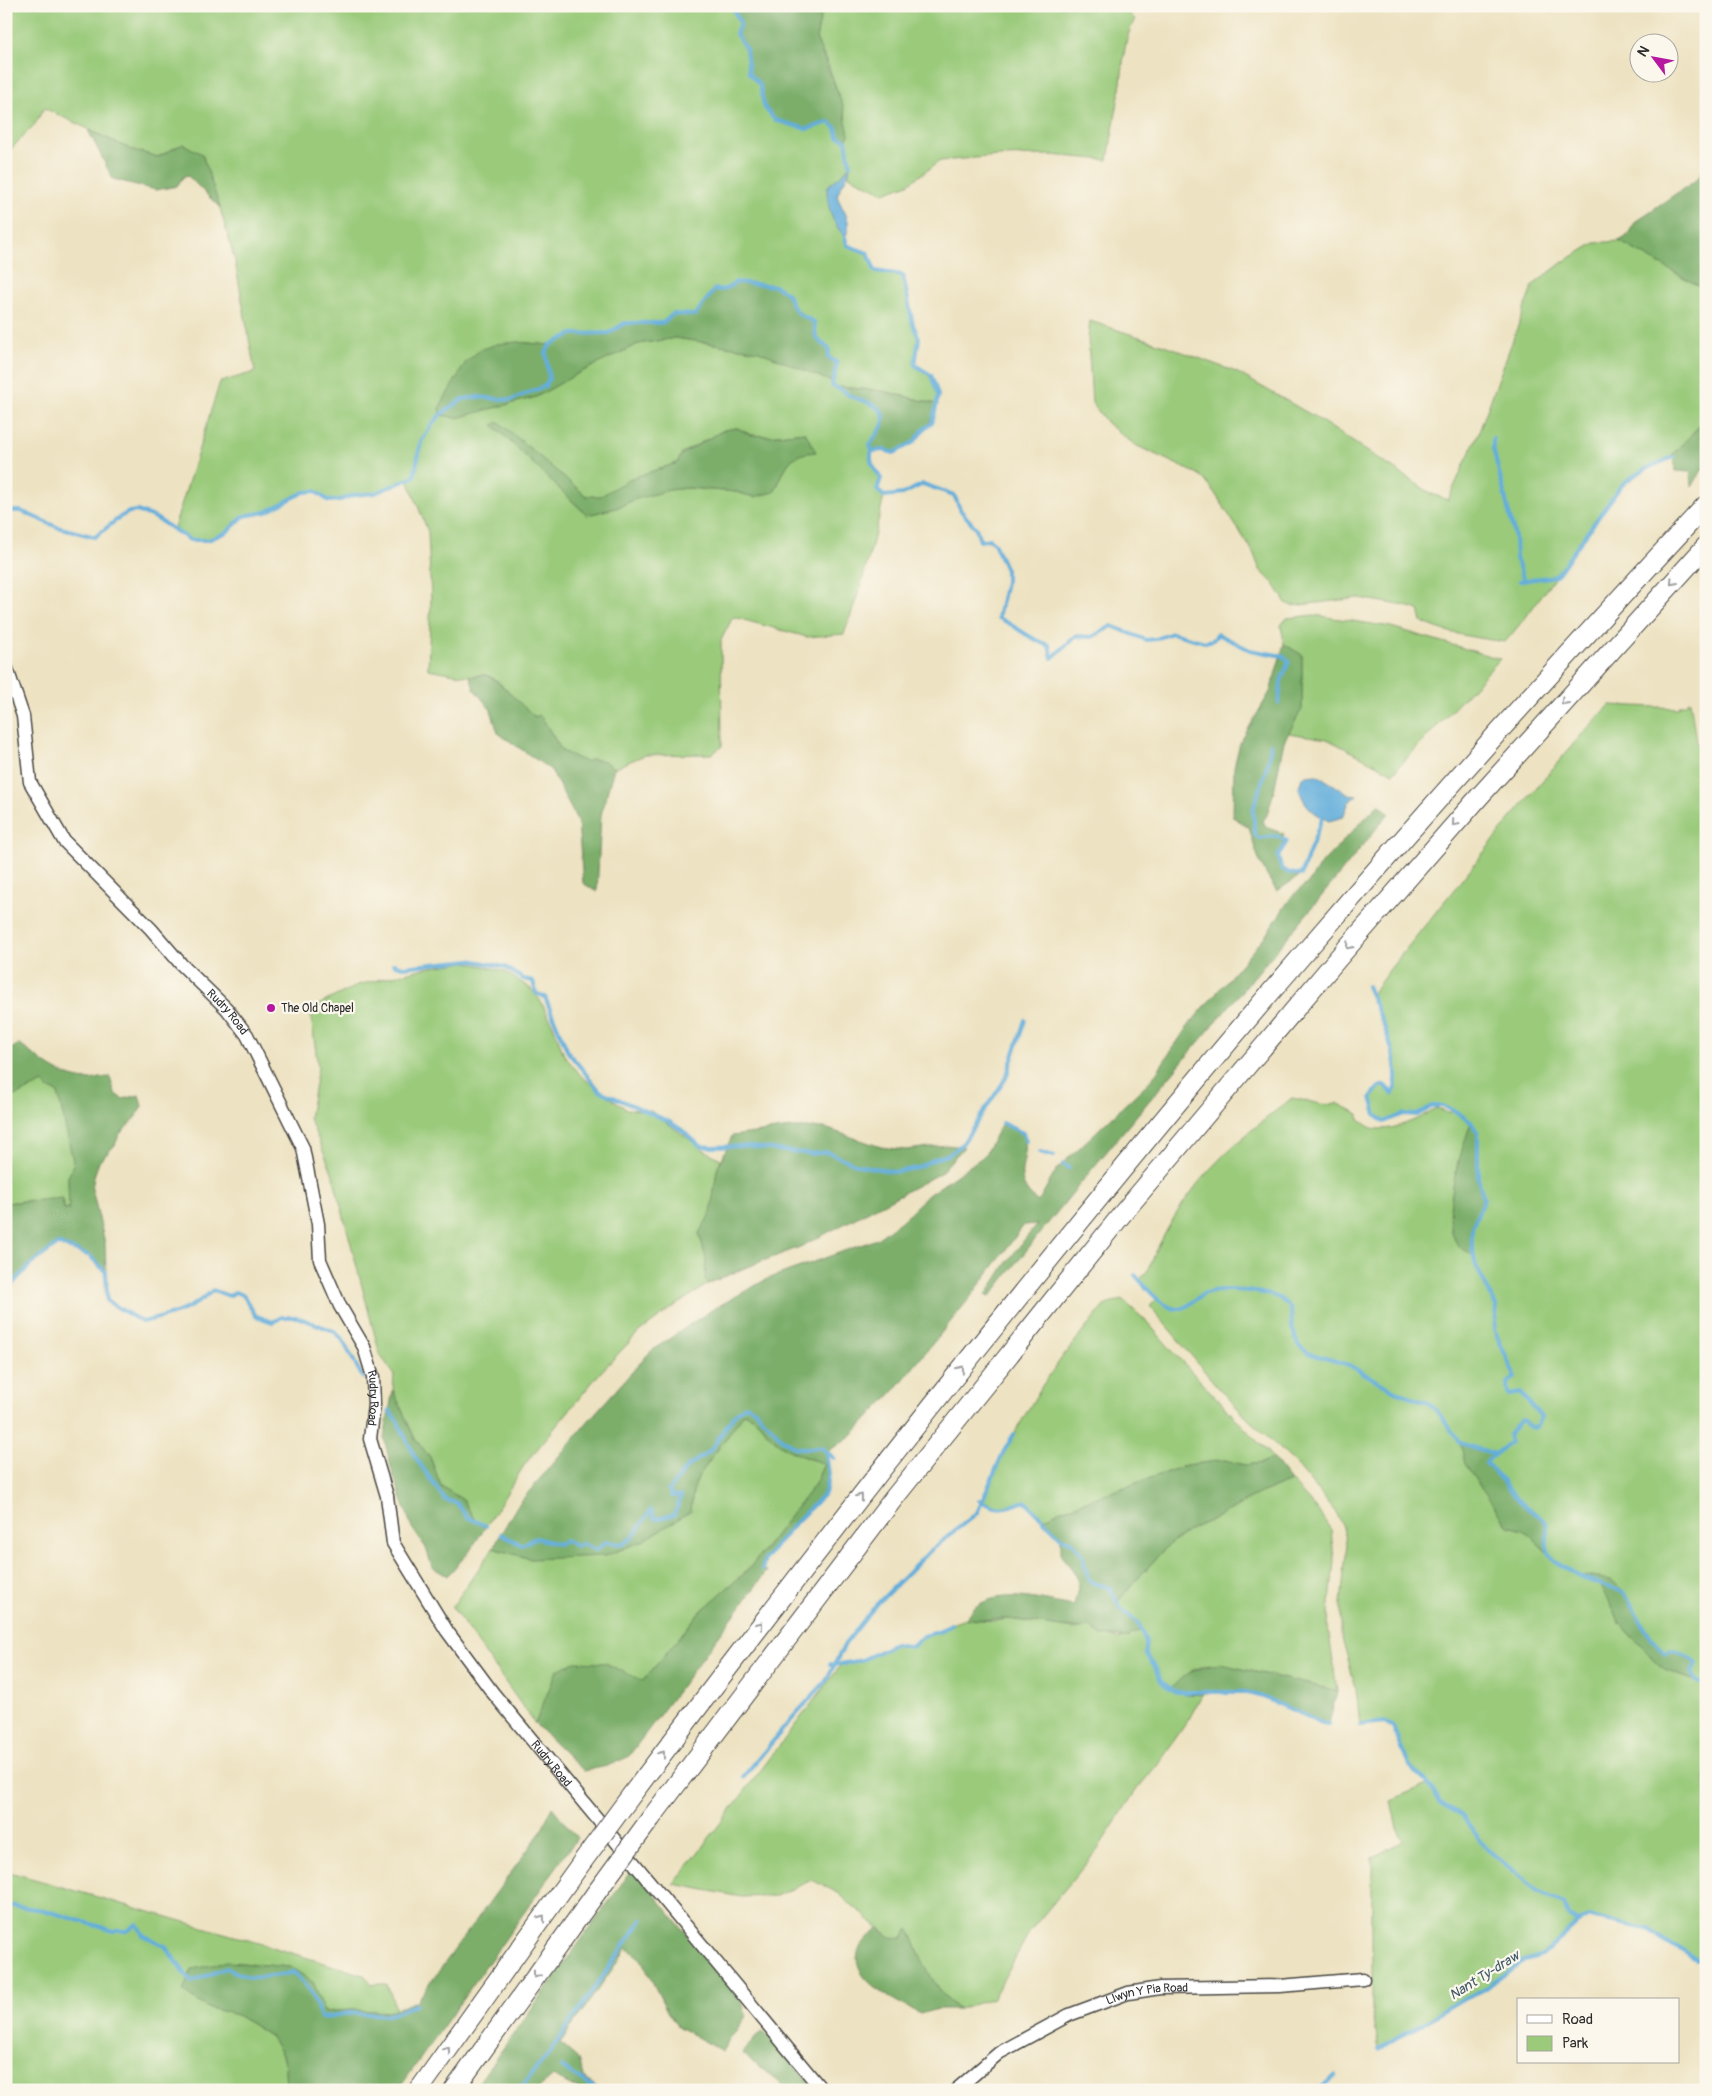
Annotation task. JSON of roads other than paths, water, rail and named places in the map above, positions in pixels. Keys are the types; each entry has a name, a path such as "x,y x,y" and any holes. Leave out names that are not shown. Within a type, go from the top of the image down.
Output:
{"highway":[{"path":"419,2090 633,1793 872,1482 1128,1164 1311,945 1596,623 1706,505"},
{"path":"454,2090 651,1818 894,1498 1123,1213 1339,957 1478,798 1706,546"}],"street":[{"name":"Rudry Road","path":"6,666 23,716 30,782 64,841 151,929 181,964 227,1009 247,1035 303,1148 318,1224 320,1260 340,1306 364,1347 373,1377 374,1405 370,1439 387,1496 393,1543 447,1632 493,1693 822,2090"},
{"name":"Llwyn Y Pia Road","path":"956,2090 999,2053 1069,2015 1128,1993 1160,1988 1280,1986 1364,1979"}],"water":[{"path":"850,165 837,196 848,221 845,237 831,214 827,187 846,171"},
{"path":"1317,775 1349,794 1357,795 1349,802 1343,817 1329,821 1314,812 1306,804 1299,788 1304,776"}],"waterway":[{"path":"732,6 740,23 736,34 746,49 749,73 760,85 764,107 775,120 807,129 829,122 836,128 838,137 846,140 850,165"},
{"path":"845,237 847,245 868,253 875,271 903,275 913,325 919,338 915,365 931,375 938,395 932,423 924,429 914,442 894,453 884,450 872,451 871,459 874,468 881,478 877,490 884,496 903,494 923,484 954,495 961,511 976,528 980,541 989,539 994,543 1006,570 1006,582 998,618 1035,640 1049,645 1052,658 1076,636 1092,637 1112,626 1146,640 1156,639 1172,633 1205,642 1213,640 1218,634 1250,650 1283,656 1289,661 1281,681 1279,703"},
{"path":"6,511 21,511 57,527 95,537 120,517 129,512 137,511 154,517 190,540 208,540 227,532 244,516 266,512 304,492 315,491 329,501 340,500 354,495 375,493 414,477 421,442 431,426 440,415 463,399 478,397 511,400 545,386 549,379 546,353 550,345 572,334 609,333 625,323 663,323 673,314 695,315 715,289 724,289 736,282 775,286 788,294 792,305 799,314 814,322 816,338 829,349 828,357 837,363 832,386 881,410 884,421 870,445 872,451"},
{"path":"1493,438 1493,448 1515,537 1516,558 1524,581"},
{"path":"1520,581 1556,576 1620,487 1638,473 1673,457"},
{"path":"1271,744 1268,763 1253,810 1255,835 1259,838 1276,836 1287,841 1278,856 1281,868 1289,873 1301,875 1322,818"},
{"path":"393,964 403,967 470,960 505,967 523,979 533,981 536,993 545,997 568,1052 600,1091 668,1121 682,1130 700,1146 745,1146 811,1154 827,1152 858,1165 895,1172 917,1168 934,1159 950,1154 963,1143 1006,1078 1025,1020"},
{"path":"1367,986 1384,1025 1396,1069 1396,1082 1393,1094 1384,1085 1379,1087 1371,1097 1376,1115 1384,1122 1404,1114 1417,1115 1432,1106 1442,1106 1455,1111 1471,1122 1478,1133 1478,1178 1484,1200 1472,1227 1472,1248 1476,1266 1497,1308 1494,1329 1515,1377 1508,1383 1509,1395 1521,1393 1541,1417 1536,1428 1530,1427 1521,1420 1508,1436 1510,1443 1486,1463 1520,1501 1546,1523 1548,1526 1547,1546 1551,1555 1558,1563 1579,1576 1624,1592 1651,1638 1666,1653 1670,1650 1674,1651 1684,1654 1693,1660 1696,1663 1692,1673 1696,1681 1706,1685"},
{"path":"1002,1123 1023,1133 1026,1141"},
{"path":"1040,1152 1054,1156"},
{"path":"1063,1164 1069,1168"},
{"path":"6,1291 30,1265 58,1244 90,1256 106,1272 107,1301 142,1322 171,1315 189,1307 213,1290 229,1296 235,1292 243,1295 256,1316 273,1322 282,1317 297,1317 334,1331 342,1339 363,1378"},
{"path":"1135,1275 1161,1302 1177,1309 1186,1307 1206,1293 1221,1290 1264,1293 1279,1298 1291,1308 1292,1327 1298,1345 1308,1353 1349,1365 1395,1391 1429,1403 1443,1418 1460,1443 1495,1454"},
{"path":"501,1534 522,1545 535,1538 558,1544 567,1541 576,1546 583,1544 596,1550 606,1542 623,1544 633,1537 651,1510 655,1519 674,1515 681,1496 672,1496 669,1490 687,1467 711,1450 734,1415 746,1405 755,1410 781,1438 796,1448 822,1448 834,1458"},
{"path":"389,1410 398,1422 415,1457 445,1500 457,1503 467,1517 486,1526"},
{"path":"743,1777 826,1681 845,1644 876,1605 930,1551 977,1513 1003,1453 1014,1434"},
{"path":"762,1570 765,1559 795,1523 825,1493 829,1474 826,1452"},
{"path":"979,1500 991,1506 1002,1508 1025,1501 1061,1538 1073,1542 1083,1557 1088,1579 1093,1583 1110,1588 1120,1608 1139,1624 1146,1642 1146,1655 1155,1667 1161,1682 1176,1692 1246,1692 1263,1697 1322,1723 1329,1724"},
{"path":"830,1664 862,1660 895,1644 912,1647 923,1636 941,1631 951,1624"},
{"path":"1360,1725 1385,1722 1393,1727 1409,1766 1425,1781 1440,1802 1462,1816 1487,1849 1537,1890 1564,1904 1568,1918 1578,1923"},
{"path":"6,1905 44,1910 114,1931 127,1931 137,1924 143,1935 165,1946 191,1982 226,1968 250,1978 294,1972 312,1994 321,2018 349,2013 390,2015 416,2004"},
{"name":"Nant Ty-draw","path":"1379,2049 1464,1998 1485,1989 1521,1962 1542,1956 1578,1923 1590,1917 1647,1929 1697,1960 1706,1960"},
{"path":"519,2090 549,2053 642,1920"},
{"path":"561,2067 598,2090"},
{"name":"Nant Ty-draw","path":"1319,2090 1335,2075"}],"place":[{"name":"The Old Chapel","path":"271,1008"}]}
